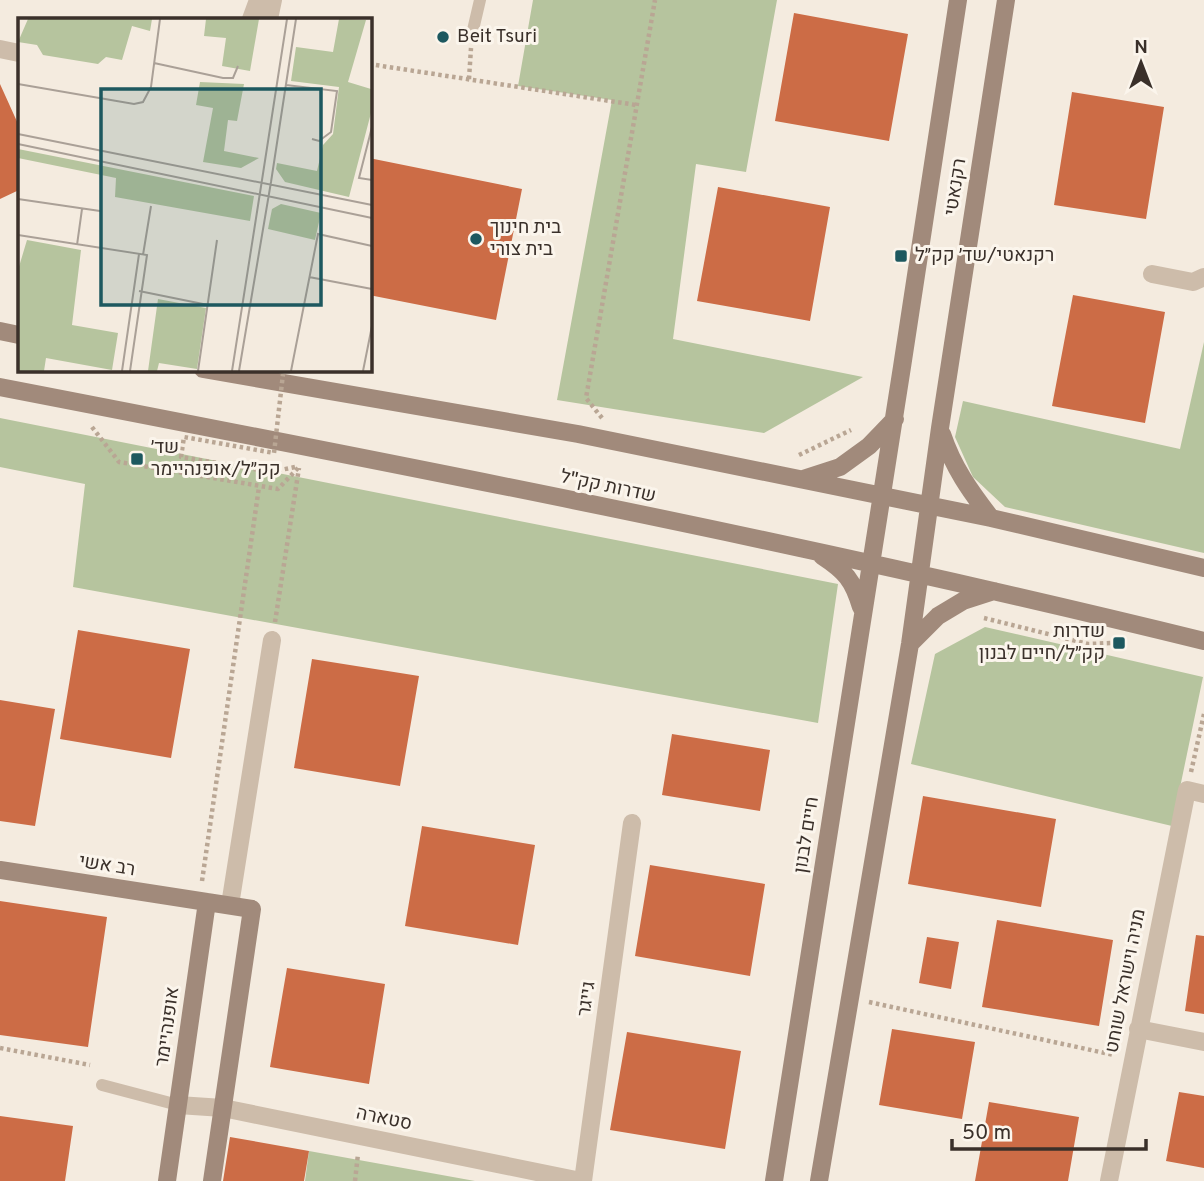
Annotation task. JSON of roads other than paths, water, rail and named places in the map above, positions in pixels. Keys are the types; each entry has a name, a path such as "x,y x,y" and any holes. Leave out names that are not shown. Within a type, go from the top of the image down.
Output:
{"main road":[{"name":"רקנאטי","path":"882,495 957,0"},
{"name":"רקנאטי","path":"930,505 1006,0"},
{"path":"0,331 18,335"},
{"path":"214,371 578,435 803,479 991,518 1204,568"},
{"name":"שדרות קק\"ל","path":"0,387 871,562 1204,641"},
{"path":"803,479 840,467 869,446 895,419"},
{"path":"940,428 951,460 991,518"},
{"name":"חיים לבנון","path":"774,1181 882,495"},
{"path":"820,1181 910,644 930,505"},
{"path":"813,550 840,568 855,586 863,614"},
{"path":"910,644 938,616 963,601 996,590"},
{"name":"רב אשי","path":"0,870 203,902"},
{"path":"203,902 253,909 212,1181"},
{"name":"אופנהיימר","path":"167,1181 203,902"}],"street":[{"path":"251,18 258,0"},
{"path":"269,18 273,0"},
{"path":"0,49 18,52"},
{"path":"1152,274 1193,282 1204,276"},
{"path":"230,905 272,640"},
{"name":"מניה וישראל שוחט","path":"1109,1181 1138,1029 1195,792"},
{"name":"גייגר","path":"582,1181 632,822"},
{"path":"1138,1029 1204,1042"},
{"name":"סטארה","path":"178,1105 223,1108 582,1181"}],"lane":[{"path":"473,30 480,0"},
{"path":"102,1085 178,1105"}],"place":[{"name":"Beit Tsuri","path":"443,37"},
{"name":"בית חינוך בית צורי","path":"476,239"},
{"name":"רקנאטי/שד׳ קק״ל","path":"901,256"},
{"name":"שד׳ קק״ל/אופנהיימר","path":"137,459"},
{"name":"שדרות קק״ל/חיים לבנון","path":"1119,643"}]}
